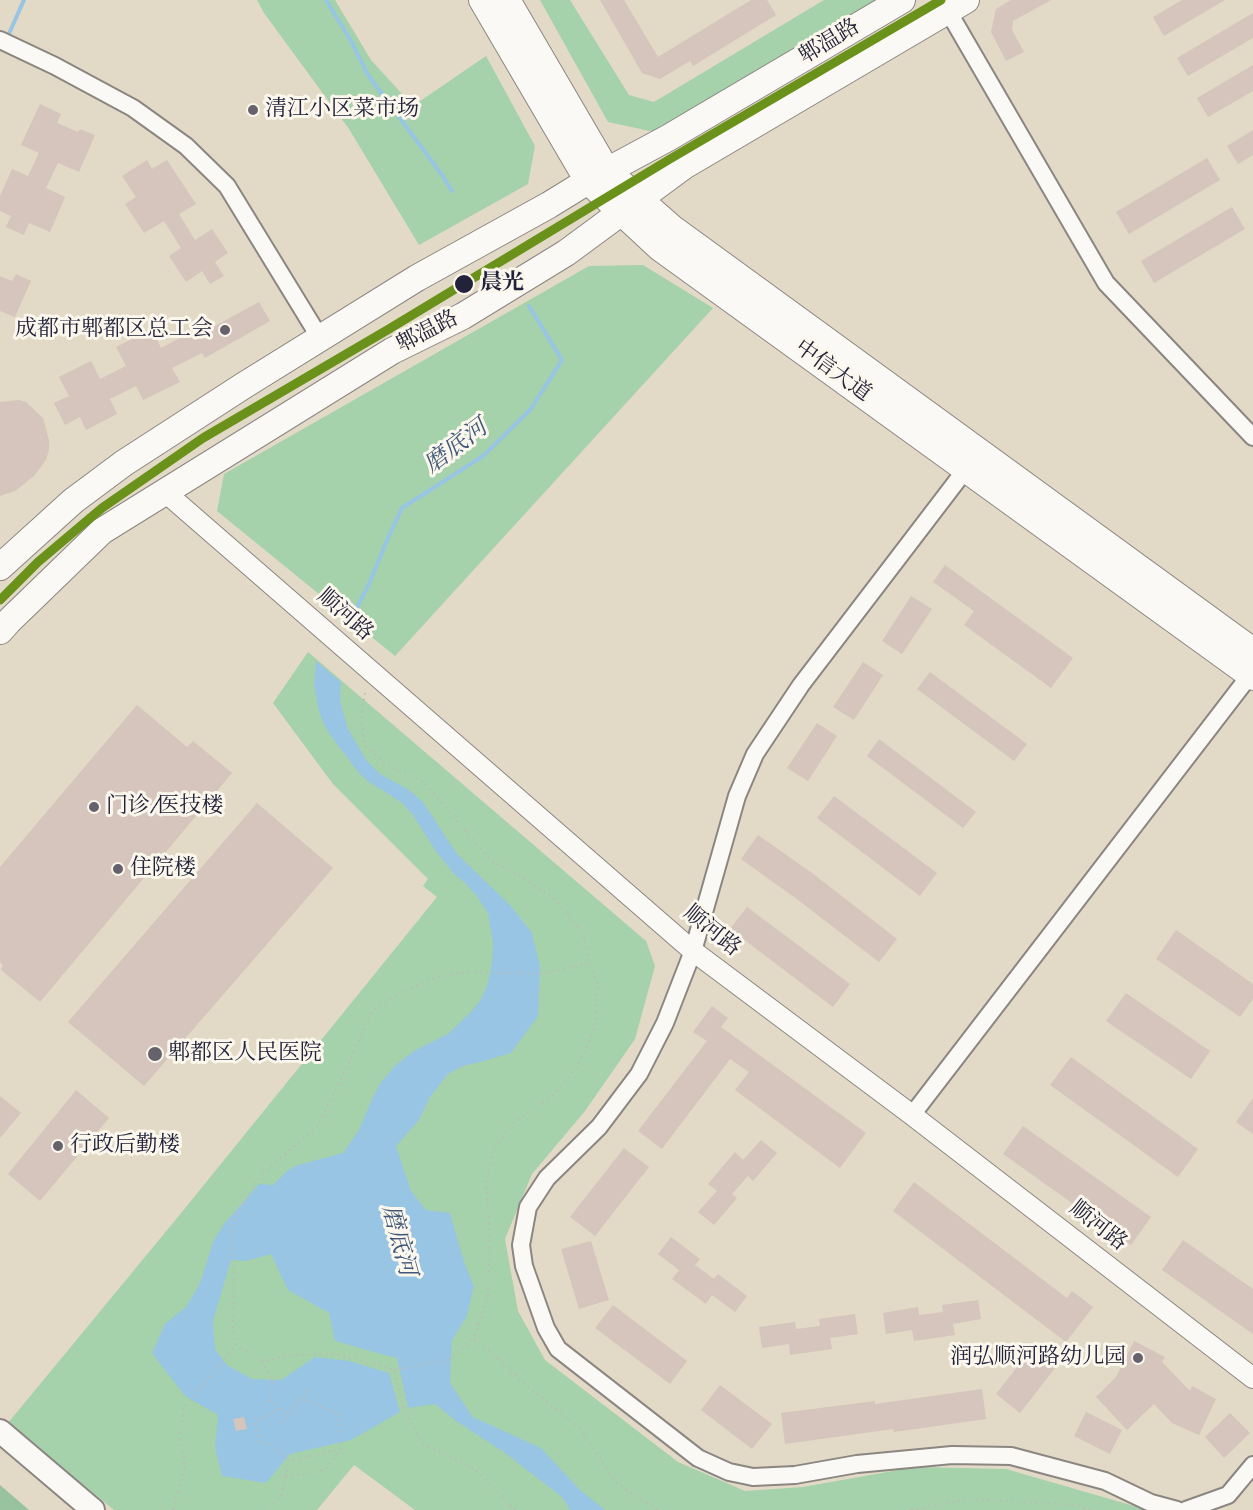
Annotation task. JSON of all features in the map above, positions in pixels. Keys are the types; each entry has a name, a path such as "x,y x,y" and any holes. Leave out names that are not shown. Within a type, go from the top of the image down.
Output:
{"main road":[{"name":"中信大道","path":"482,0 597,176 629,205 660,248 966,469 1252,667"},
{"name":"中信大道","path":"507,0 597,176"},
{"name":"郫温路","path":"0,567 73,501 124,463 233,392 417,278 668,138 902,0"},
{"name":"郫温路","path":"0,632 102,531 392,351 463,316 566,253 684,166 957,5"},
{"name":"中信大道","path":"629,205 672,228 1252,667"},
{"path":"0,1431 93,1510"},
{"path":"0,1451 69,1510"}],"street":[{"path":"957,5 1106,283 1253,436"},
{"path":"0,40 55,66 133,108 186,147 227,186 320,338"},
{"path":"966,469 801,685 755,754 737,796 693,951 665,1023 639,1074 599,1127 547,1178 528,1207 521,1245 524,1266 546,1328 558,1349 698,1458 729,1472 753,1477 795,1475 857,1464 952,1455 1011,1456 1105,1481 1151,1503 1177,1510"},
{"name":"顺河路","path":"165,492 693,951 912,1115 1253,1378"},
{"path":"912,1115 1252,667"},
{"path":"1186,1510 1227,1495 1253,1465"}],"path":[{"path":"262,1361 296,1355 335,1354 394,1370 451,1359 473,1339 488,1296 490,1241 486,1183 494,1149 514,1122 550,1098 578,1066 595,1027 598,984 582,934 557,901 524,878 489,859 425,783 384,763 365,746 361,719 365,693"},
{"path":"287,1416 270,1401 273,1378 262,1361 236,1345 233,1332 233,1221 260,1176 318,1126 372,1011 401,992 438,977 466,972 541,974 591,963"},
{"path":"473,1339 481,1343 527,1386 581,1429 615,1482 657,1510"},
{"path":"173,1510 185,1467 180,1436 184,1408 236,1345"},
{"path":"394,1370 404,1410 423,1444 474,1468 515,1510"},
{"path":"282,1423 308,1391 303,1388"},
{"path":"285,1476 307,1474 328,1468 341,1449 339,1414 302,1399"},
{"path":"279,1409 255,1422 260,1443 269,1443 289,1461"},
{"path":"289,1461 341,1449"},
{"path":"265,1510 281,1498 289,1461"},
{"path":"911,1510 968,1498 1076,1505 1090,1510"}],"green space":[{"path":"257,0 335,0 371,60 413,106 486,56 535,146 528,184 419,245 349,129 264,13"},
{"path":"540,0 570,0 629,95 654,102 824,0 882,0 659,133 608,122"},
{"path":"643,265 713,308 395,656 217,511 224,474 589,266"},
{"path":"308,652 646,941 655,966 635,1039 585,1111 532,1174 505,1239 518,1311 545,1360 678,1462 745,1491 803,1487 915,1467 1006,1469 1148,1510 415,1510 354,1465 317,1510 114,1510 8,1423 437,897 423,886 428,879 333,784 273,703"},
{"path":"0,1485 29,1510 0,1510"}],"water":[{"path":"316,661 341,682 340,701 348,729 366,760 380,774 409,790 423,802 457,854 510,905 532,933 540,966 538,1016 511,1053 463,1066 448,1074 430,1097 419,1120 396,1146 411,1191 426,1210 450,1213 464,1262 474,1286 467,1316 452,1340 450,1383 473,1417 541,1448 579,1489 605,1510 570,1510 562,1497 505,1453 456,1421 435,1404 408,1408 397,1358 335,1341 329,1313 288,1290 271,1254 246,1261 231,1260 213,1321 215,1349 227,1365 252,1379 281,1380 315,1357 349,1361 389,1373 400,1412 351,1440 290,1454 266,1483 222,1476 215,1448 218,1415 185,1396 152,1353 165,1324 186,1307 200,1283 213,1242 224,1224 259,1184 273,1185 287,1171 298,1165 343,1153 359,1130 381,1082 397,1064 414,1051 448,1034 480,1001 487,986 493,943 488,913 476,895 454,874 435,850 413,815 401,802 359,773 336,743 324,725 318,707 314,685"}],"building":[{"path":"600,0 624,0 658,57 751,0 767,0 776,15 693,66 690,61 660,79 642,73"},
{"path":"1011,0 1051,0 1013,21 1012,30 1024,52 1006,61 991,32 996,9"},
{"path":"1182,0 1225,0 1164,36 1153,17"},
{"path":"1253,13 1253,38 1188,76 1177,58"},
{"path":"1253,65 1253,91 1208,117 1197,98"},
{"path":"40,104 61,114 57,123 78,132 80,129 95,135 79,172 58,163 46,188 65,197 50,232 29,223 24,235 6,227 11,216 0,211 0,196 12,169 28,176 39,153 21,145"},
{"path":"1253,130 1253,155 1238,164 1227,146"},
{"path":"1207,158 1220,180 1129,234 1116,212"},
{"path":"147,160 152,169 167,160 196,204 179,214 195,240 212,229 228,253 215,262 224,276 210,284 202,271 186,282 169,256 181,248 164,221 144,233 125,204 136,197 122,176"},
{"path":"1232,207 1245,229 1154,283 1141,261"},
{"path":"16,274 31,281 15,317 0,311 0,276 12,281"},
{"path":"259,302 270,321 205,358 202,353 172,368 180,382 143,400 136,386 110,399 117,414 86,430 80,417 65,425 54,403 69,396 59,377 91,361 100,379 126,366 116,347 152,329 161,348 210,322 213,327"},
{"path":"19,400 26,402 43,418 49,440 49,450 46,460 34,476 15,491 0,496 0,402"},
{"path":"945,565 1073,658 1051,688 964,625 974,611 933,582"},
{"path":"911,596 932,609 902,654 882,641"},
{"path":"863,662 883,675 854,720 833,707"},
{"path":"930,672 1027,744 1014,761 917,689"},
{"path":"137,705 187,747 193,741 232,773 40,1002 1,970 3,965 0,962 0,867"},
{"path":"817,723 837,736 808,781 787,768"},
{"path":"879,739 976,812 963,828 867,756"},
{"path":"834,796 937,873 920,896 817,818"},
{"path":"257,803 333,868 144,1086 68,1022"},
{"path":"758,835 812,873 897,939 879,962 741,859"},
{"path":"747,907 850,984 833,1007 730,929"},
{"path":"1176,930 1253,984 1253,999 1240,1017 1156,959"},
{"path":"1126,993 1210,1051 1191,1079 1106,1021"},
{"path":"712,1006 728,1018 721,1027 866,1133 840,1168 735,1090 749,1072 730,1059 662,1149 638,1131 707,1041 693,1032"},
{"path":"1071,1057 1198,1149 1178,1177 1050,1085"},
{"name":"行政后勤楼","path":"76,1090 109,1118 40,1201 8,1174"},
{"path":"0,1096 21,1113 0,1138"},
{"path":"1253,1098 1253,1134 1236,1122"},
{"path":"1023,1126 1151,1217 1131,1245 1003,1154"},
{"path":"761,1140 777,1153 753,1181 748,1176 732,1194 737,1198 714,1225 698,1212 717,1191 708,1184 735,1152 743,1160"},
{"path":"624,1148 649,1167 595,1236 570,1217"},
{"path":"914,1182 1067,1298 1072,1291 1093,1307 1066,1342 893,1211"},
{"path":"671,1237 700,1259 695,1265 714,1279 718,1274 747,1296 735,1312 712,1295 706,1304 672,1279 679,1270 658,1254"},
{"path":"1183,1240 1253,1289 1253,1334 1162,1270"},
{"path":"591,1241 609,1300 579,1309 561,1249"},
{"path":"978,1300 981,1319 953,1324 955,1335 914,1341 912,1330 886,1334 883,1313 918,1307 919,1315 943,1312 942,1305"},
{"path":"613,1305 687,1361 670,1384 595,1328"},
{"path":"855,1314 858,1334 830,1338 832,1349 790,1355 789,1344 762,1348 759,1327 795,1322 796,1329 820,1326 819,1319"},
{"path":"1134,1341 1165,1357 1162,1362 1190,1391 1192,1386 1216,1399 1199,1435 1172,1423 1154,1404 1127,1430 1096,1397 1116,1377"},
{"path":"1035,1344 1059,1363 1020,1413 996,1394"},
{"path":"720,1385 772,1424 752,1449 701,1410"},
{"path":"982,1389 986,1419 785,1444 781,1413 875,1401 875,1404"},
{"path":"1086,1412 1122,1430 1110,1454 1074,1436"},
{"path":"1230,1413 1250,1433 1224,1458 1205,1437"},
{"path":"244,1417 247,1429 236,1431 233,1419"}],"waterway":[{"name":"磨底河","path":"7,38 24,0"},
{"name":"磨底河","path":"326,0 350,39 368,75 452,191"},
{"name":"磨底河","path":"350,621 402,508 483,456 530,410 562,360 529,306"}],"transit line":[{"path":"0,600 38,562 102,508 203,438 941,0"}],"place":[{"name":"清江小区菜市场","path":"253,110"},
{"name":"晨光","path":"464,284"},
{"name":"成都市郫都区总工会","path":"225,330"},
{"name":"门诊/医技楼","path":"94,807"},
{"name":"住院楼","path":"118,869"},
{"name":"郫都区人民医院","path":"155,1054"},
{"name":"行政后勤楼","path":"58,1146"},
{"name":"润弘顺河路幼儿园","path":"1138,1358"}]}
